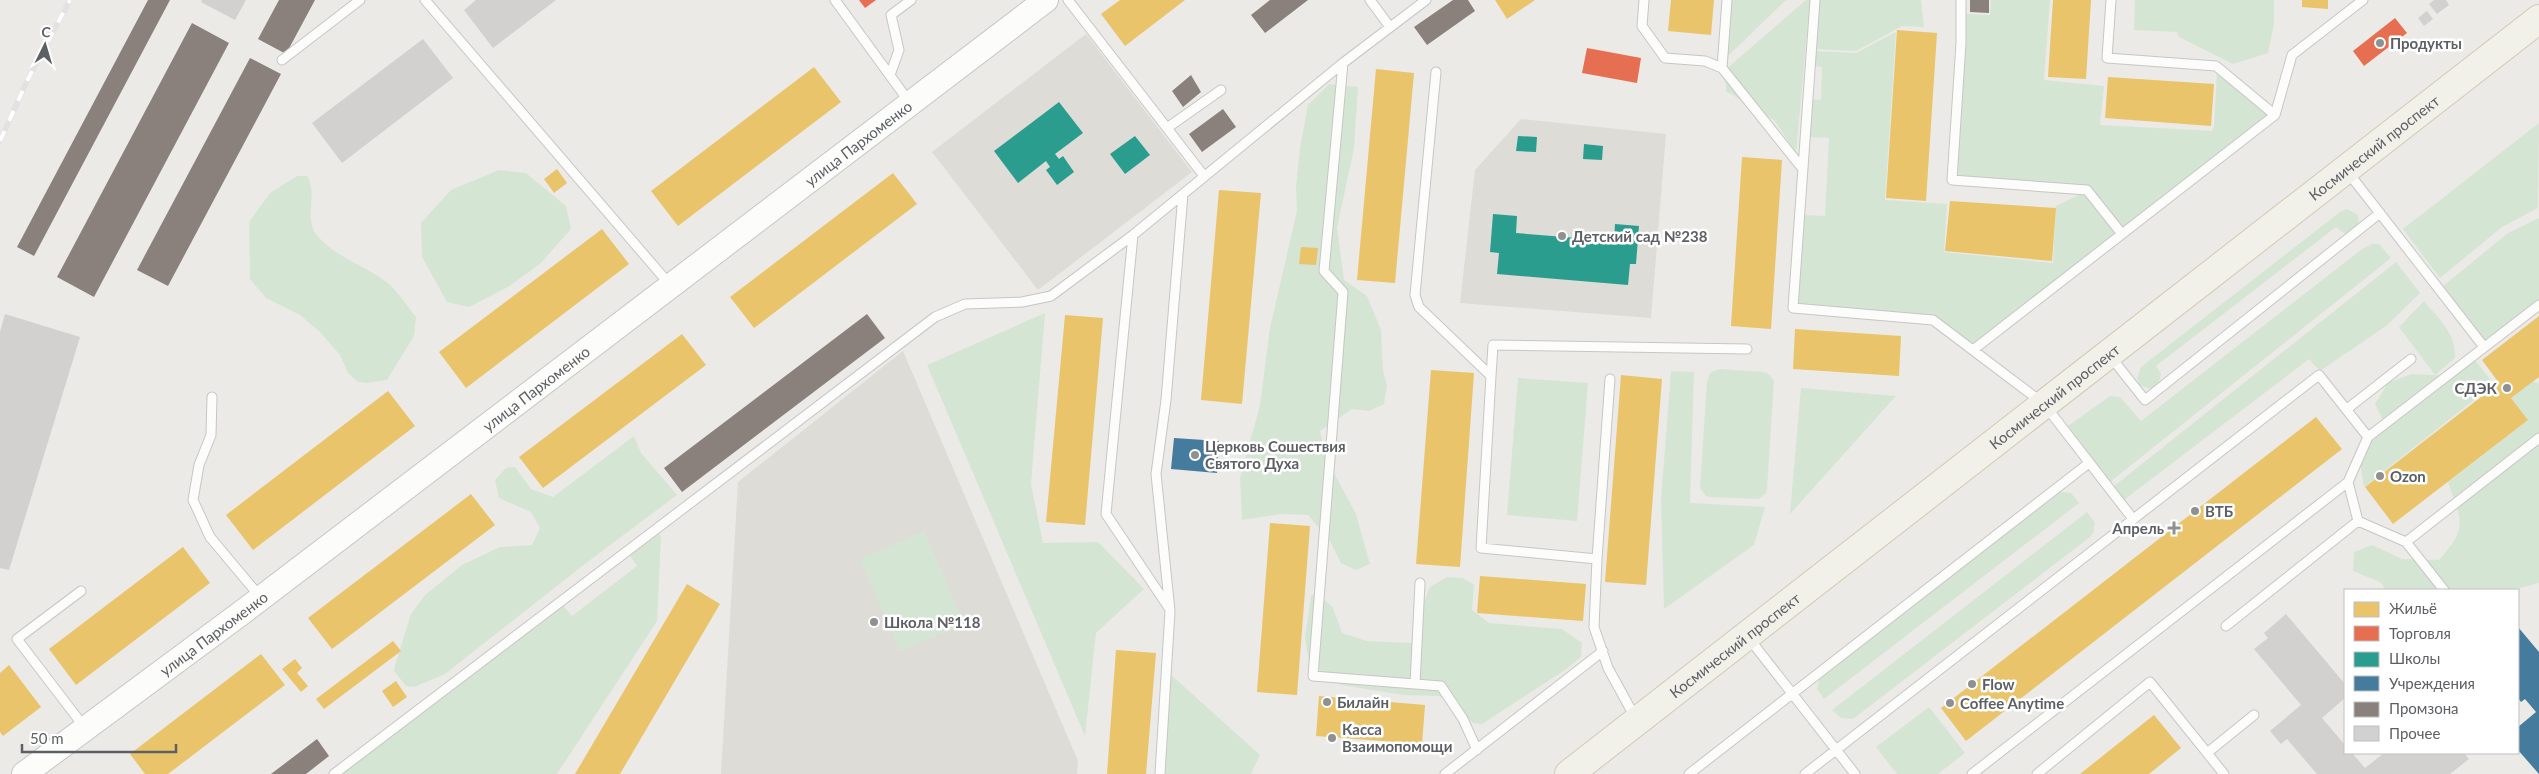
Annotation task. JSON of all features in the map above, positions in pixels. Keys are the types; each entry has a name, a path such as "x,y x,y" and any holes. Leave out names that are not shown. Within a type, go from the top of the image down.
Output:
{"main road":[{"name":"Космический проспект","path":"1569,774 2539,19"}],"street":[{"name":"улица Пархоменко","path":"24,774 261,598 1046,0"}],"lane":[{"path":"282,60 360,0"},
{"path":"425,0 671,286"},
{"path":"835,0 911,103"},
{"path":"890,75 899,50 891,15 911,0"},
{"path":"1068,0 1204,176"},
{"path":"1370,0 1390,27"},
{"path":"334,774 935,317 965,304 1022,302 1051,296 1133,235 1343,63 1426,0"},
{"path":"1644,0 1642,26 1664,58 1705,61 1722,68 1802,168"},
{"path":"1722,68 1727,0"},
{"path":"1815,0 1793,308 1933,320 2044,404 2134,519"},
{"path":"1961,0 1961,43 1952,180 2087,190 2122,234"},
{"path":"2111,0 2107,58 2216,66 2275,115"},
{"path":"1973,350 2275,115 2292,55 2363,0"},
{"path":"1343,63 1324,270 1343,292 1313,676 1441,686 1463,719 1477,750"},
{"path":"1436,72 1414,295 1419,307 1491,376"},
{"path":"1167,128 1222,90"},
{"path":"2346,169 2484,347"},
{"path":"1160,774 1170,611 1156,474 1166,400 1183,194"},
{"path":"2108,354 2145,400 2380,214"},
{"path":"1133,235 1106,514 1170,611"},
{"path":"1972,774 2348,482 2368,437 2539,305"},
{"path":"1597,559 1481,548 1493,345 1747,349"},
{"path":"2346,409 2411,359"},
{"path":"1805,774 2319,375 2368,437"},
{"path":"1610,379 1594,627 1608,668 1637,722"},
{"path":"212,397 211,435 198,465 193,500 210,537 261,598"},
{"path":"2406,542 2539,438"},
{"path":"1690,774 2090,463"},
{"path":"2348,482 2358,521"},
{"path":"2358,521 2406,542 2443,589"},
{"path":"2226,626 2358,521"},
{"path":"1415,684 1420,583"},
{"path":"81,591 17,639 86,728"},
{"path":"1746,635 1855,774"},
{"path":"1445,774 1603,651"},
{"path":"2036,774 2150,682 2224,774"},
{"path":"2207,753 2254,716"}],"shaded area":[{"path":"1086,34 1192,172 1038,290 932,152"},
{"name":"Детский сад №238","path":"1521,119 1666,134 1651,318 1460,303 1475,170"},
{"name":"Школа №118","path":"903,351 1078,761 1077,774 721,774 738,482"}],"green space":[{"path":"1731,0 1786,0 1726,58"},
{"path":"1806,0 1810,0 1796,153 1775,121 1726,91 1725,70"},
{"path":"1817,0 1921,0 1924,27 1902,26 1856,51 1813,49"},
{"path":"1991,0 2050,0 2044,80 2104,86 2100,125 2212,131 2214,126 2217,72 2271,114 2122,231 2088,186 1954,179 1963,14 1990,15"},
{"path":"2135,0 2274,0 2274,25 2268,53 2233,64 2179,37 2177,32 2134,30"},
{"path":"1896,32 1885,200 1947,204 1944,252 2053,263 2056,206 2087,191 2120,234 1973,346 1935,318 1795,307 1801,215 1825,216 1829,138 1807,137 1809,99 1821,100 1822,67 1812,66 1813,51 1856,53"},
{"path":"1329,84 1358,87 1354,148 1337,228 1344,280 1367,296 1381,330 1383,370 1387,386 1384,404 1369,411 1352,409 1320,431 1326,458 1356,514 1370,564 1356,570 1341,563 1330,541 1308,515 1281,514 1242,520 1240,478 1260,405 1270,328 1297,211 1296,187 1300,148 1308,105"},
{"path":"2539,123 2538,208 2502,227 2440,278 2403,229"},
{"path":"499,170 526,173 566,206 571,229 540,264 508,287 469,307 447,302 422,257 421,223 451,190"},
{"path":"297,176 307,176 310,183 311,221 316,234 332,249 389,284 400,295 416,317 414,336 387,380 367,383 358,382 348,373 340,355 320,332 300,315 266,298 250,279 249,222 270,193"},
{"path":"2347,209 2358,215 2359,227 2349,234 2342,232 2336,227 2156,366 2161,374 2158,385 2150,389 2140,385 2137,378 2141,367 2340,212"},
{"path":"2539,218 2539,301 2485,342 2442,287 2508,233"},
{"path":"2372,244 2379,244 2391,258 2110,482 2068,426 2110,396 2120,397 2141,421 2362,249"},
{"path":"2396,262 2420,293 2386,326 2320,371 2309,359 2124,500 2113,487"},
{"path":"2424,301 2446,327 2455,349 2455,358 2435,375 2399,327"},
{"path":"1045,313 1031,484 1043,543 1098,542 1144,589 1096,633 1085,736 927,365"},
{"path":"2473,358 2494,384 2364,487 2360,463 2371,438 2383,420 2375,404 2388,383 2411,374 2452,376"},
{"path":"1720,369 1763,372 1767,373 1774,380 1767,489 1766,493 1759,499 1711,497 1706,496 1700,488 1707,381 1711,372"},
{"path":"1671,371 1694,372 1690,503 1765,507 1754,545 1664,609 1661,500"},
{"path":"1518,378 1588,383 1577,521 1507,515"},
{"path":"2532,382 2539,383 2539,583 2516,589 2385,589 2380,582 2353,571 2354,552 2372,545 2402,559 2439,560 2455,539 2460,523 2448,482 2528,420 2511,398"},
{"path":"1801,388 1896,396 1790,514"},
{"path":"634,436 641,453 677,495 581,567 445,674 414,687 406,686 394,671 395,665 411,614 425,595 462,565 500,547 532,545 540,528 531,512 499,498 495,480 506,468 515,467 531,489 553,497"},
{"path":"2060,492 2071,493 2079,503 1824,699 1817,689 1820,677"},
{"path":"2087,512 2095,523 2090,537 1853,719 1841,718 1832,710"},
{"path":"656,531 661,536 657,621 557,774 342,774 562,604 572,616 637,566 628,553"},
{"path":"924,531 964,624 900,651 860,559"},
{"path":"1447,577 1463,578 1474,585 1472,610 1489,623 1562,629 1582,643 1581,657 1565,670 1482,724 1473,723 1459,708 1439,696 1404,695 1341,685 1309,662 1305,638 1311,596 1317,592 1333,608 1342,633 1367,641 1411,643 1421,629 1422,607 1430,587"},
{"path":"1169,673 1260,755 1251,774 1164,774"},
{"path":"1929,707 1965,753 1938,774 1897,774 1876,747"}],"building: Жильё":[{"path":"1120,0 1185,0 1125,46 1101,14"},
{"path":"1495,0 1535,0 1507,19"},
{"path":"1671,0 1714,0 1711,35 1668,31"},
{"path":"2053,0 2091,0 2086,79 2048,77"},
{"path":"2302,0 2328,0 2328,9 2302,7"},
{"path":"1897,30 1937,33 1926,201 1886,198"},
{"path":"814,67 841,102 678,226 651,191"},
{"path":"1376,69 1414,73 1395,283 1357,280"},
{"path":"2108,77 2214,84 2211,126 2105,118"},
{"path":"1742,157 1782,160 1771,329 1731,326"},
{"path":"557,169 567,183 554,193 544,179"},
{"path":"893,173 917,204 754,328 730,297"},
{"path":"1219,190 1261,193 1242,404 1201,400"},
{"path":"1950,201 2056,208 2052,261 1945,251"},
{"path":"602,229 629,264 466,388 439,352"},
{"path":"1301,247 1318,248 1316,265 1299,264"},
{"path":"1065,315 1103,318 1085,525 1046,522"},
{"path":"2539,316 2539,377 2511,398 2528,420 2393,524 2365,487 2499,383 2482,360"},
{"path":"1795,329 1901,336 1899,376 1793,369"},
{"path":"682,334 706,365 543,488 519,457"},
{"path":"1431,370 1474,373 1460,567 1416,564"},
{"path":"1621,375 1662,379 1646,585 1605,582"},
{"path":"388,391 415,426 253,550 226,515"},
{"path":"2316,417 2342,449 1966,741 1941,708"},
{"path":"471,494 495,525 332,649 308,618"},
{"path":"1270,523 1310,526 1297,695 1257,692"},
{"path":"183,547 210,583 76,685 49,649"},
{"path":"1480,576 1586,584 1583,621 1477,613"},
{"path":"687,584 720,604 620,774 575,774"},
{"path":"393,641 401,651 324,709 316,699"},
{"path":"1116,650 1156,653 1146,774 1107,774"},
{"path":"261,654 285,685 168,774 145,774 130,754"},
{"path":"295,659 302,668 297,673 308,686 301,692 282,669"},
{"path":"9,665 41,707 3,736 0,732 0,673"},
{"path":"396,681 407,697 393,707 382,691"},
{"path":"1319,696 1425,705 1422,744 1316,736"},
{"path":"2154,715 2181,748 2149,774 2080,774"}],"building: Торговля":[{"path":"859,0 876,0 865,8"},
{"path":"2395,18 2407,33 2364,66 2353,51"},
{"path":"1587,48 1641,58 1637,83 1582,73"}],"building: Школы":[{"path":"1059,102 1083,133 1055,154 1059,159 1063,156 1074,172 1057,185 1046,170 1050,167 1046,161 1018,183 994,151"},
{"path":"1135,136 1150,155 1125,174 1110,154"},
{"path":"1518,136 1537,137 1536,152 1516,151"},
{"path":"1584,144 1603,146 1602,160 1583,159"},
{"path":"1493,214 1517,216 1516,233 1614,241 1615,224 1639,226 1636,264 1630,264 1628,285 1497,274 1499,253 1490,252"}],"building: Учреждения":[{"name":"Церковь Сошествия Святого Духа","path":"1174,438 1219,441 1217,473 1171,469"},
{"path":"2519,628 2539,652 2539,774 2519,751 2519,726 2536,712 2525,699 2521,702 2519,699"}],"building: Промзона":[{"path":"148,0 170,0 34,256 17,247"},
{"path":"279,0 315,0 286,54 258,39"},
{"path":"1270,0 1308,0 1265,33 1251,15"},
{"path":"1453,0 1468,0 1475,11 1427,45 1414,27"},
{"path":"1970,0 1989,0 1989,13 1970,12"},
{"path":"192,23 229,43 94,297 57,277"},
{"path":"250,58 281,74 168,286 137,270"},
{"path":"1191,75 1201,92 1183,107 1172,91"},
{"path":"1223,109 1236,127 1202,152 1189,134"},
{"path":"867,314 885,338 682,492 664,468"},
{"path":"317,739 329,756 306,774 271,774"}],"building: Прочее":[{"path":"202,0 246,0 235,20 201,2"},
{"path":"476,0 556,0 493,48 464,10"},
{"path":"2434,0 2446,0 2449,5 2437,14 2429,4"},
{"path":"2427,11 2433,19 2424,26 2418,18"},
{"path":"423,39 453,78 342,163 312,123"},
{"path":"5,314 80,337 9,570 0,568 0,332"},
{"path":"2286,614 2344,683 2344,699 2322,718 2344,744 2344,754 2353,754 2365,768 2383,754 2465,754 2469,759 2450,774 2317,774 2287,739 2281,744 2270,731 2301,705 2254,649 2268,638 2264,633"}],"railway":[{"path":"0,141 27,81 70,0"}],"place":[{"name":"Продукты","path":"2380,43"},
{"name":"Детский сад №238","path":"1562,236"},
{"name":"СДЭК","path":"2507,388"},
{"name":"Церковь Сошествия Святого Духа","path":"1195,455"},
{"name":"Ozon","path":"2380,476"},
{"name":"ВТБ","path":"2195,511"},
{"name":"Апрель","path":"2174,528"},
{"name":"Школа №118","path":"874,622"},
{"name":"Flow","path":"1972,684"},
{"name":"Билайн","path":"1327,702"},
{"name":"Coffee Anytime","path":"1950,703"},
{"name":"Касса Взаимопомощи","path":"1332,738"}]}
